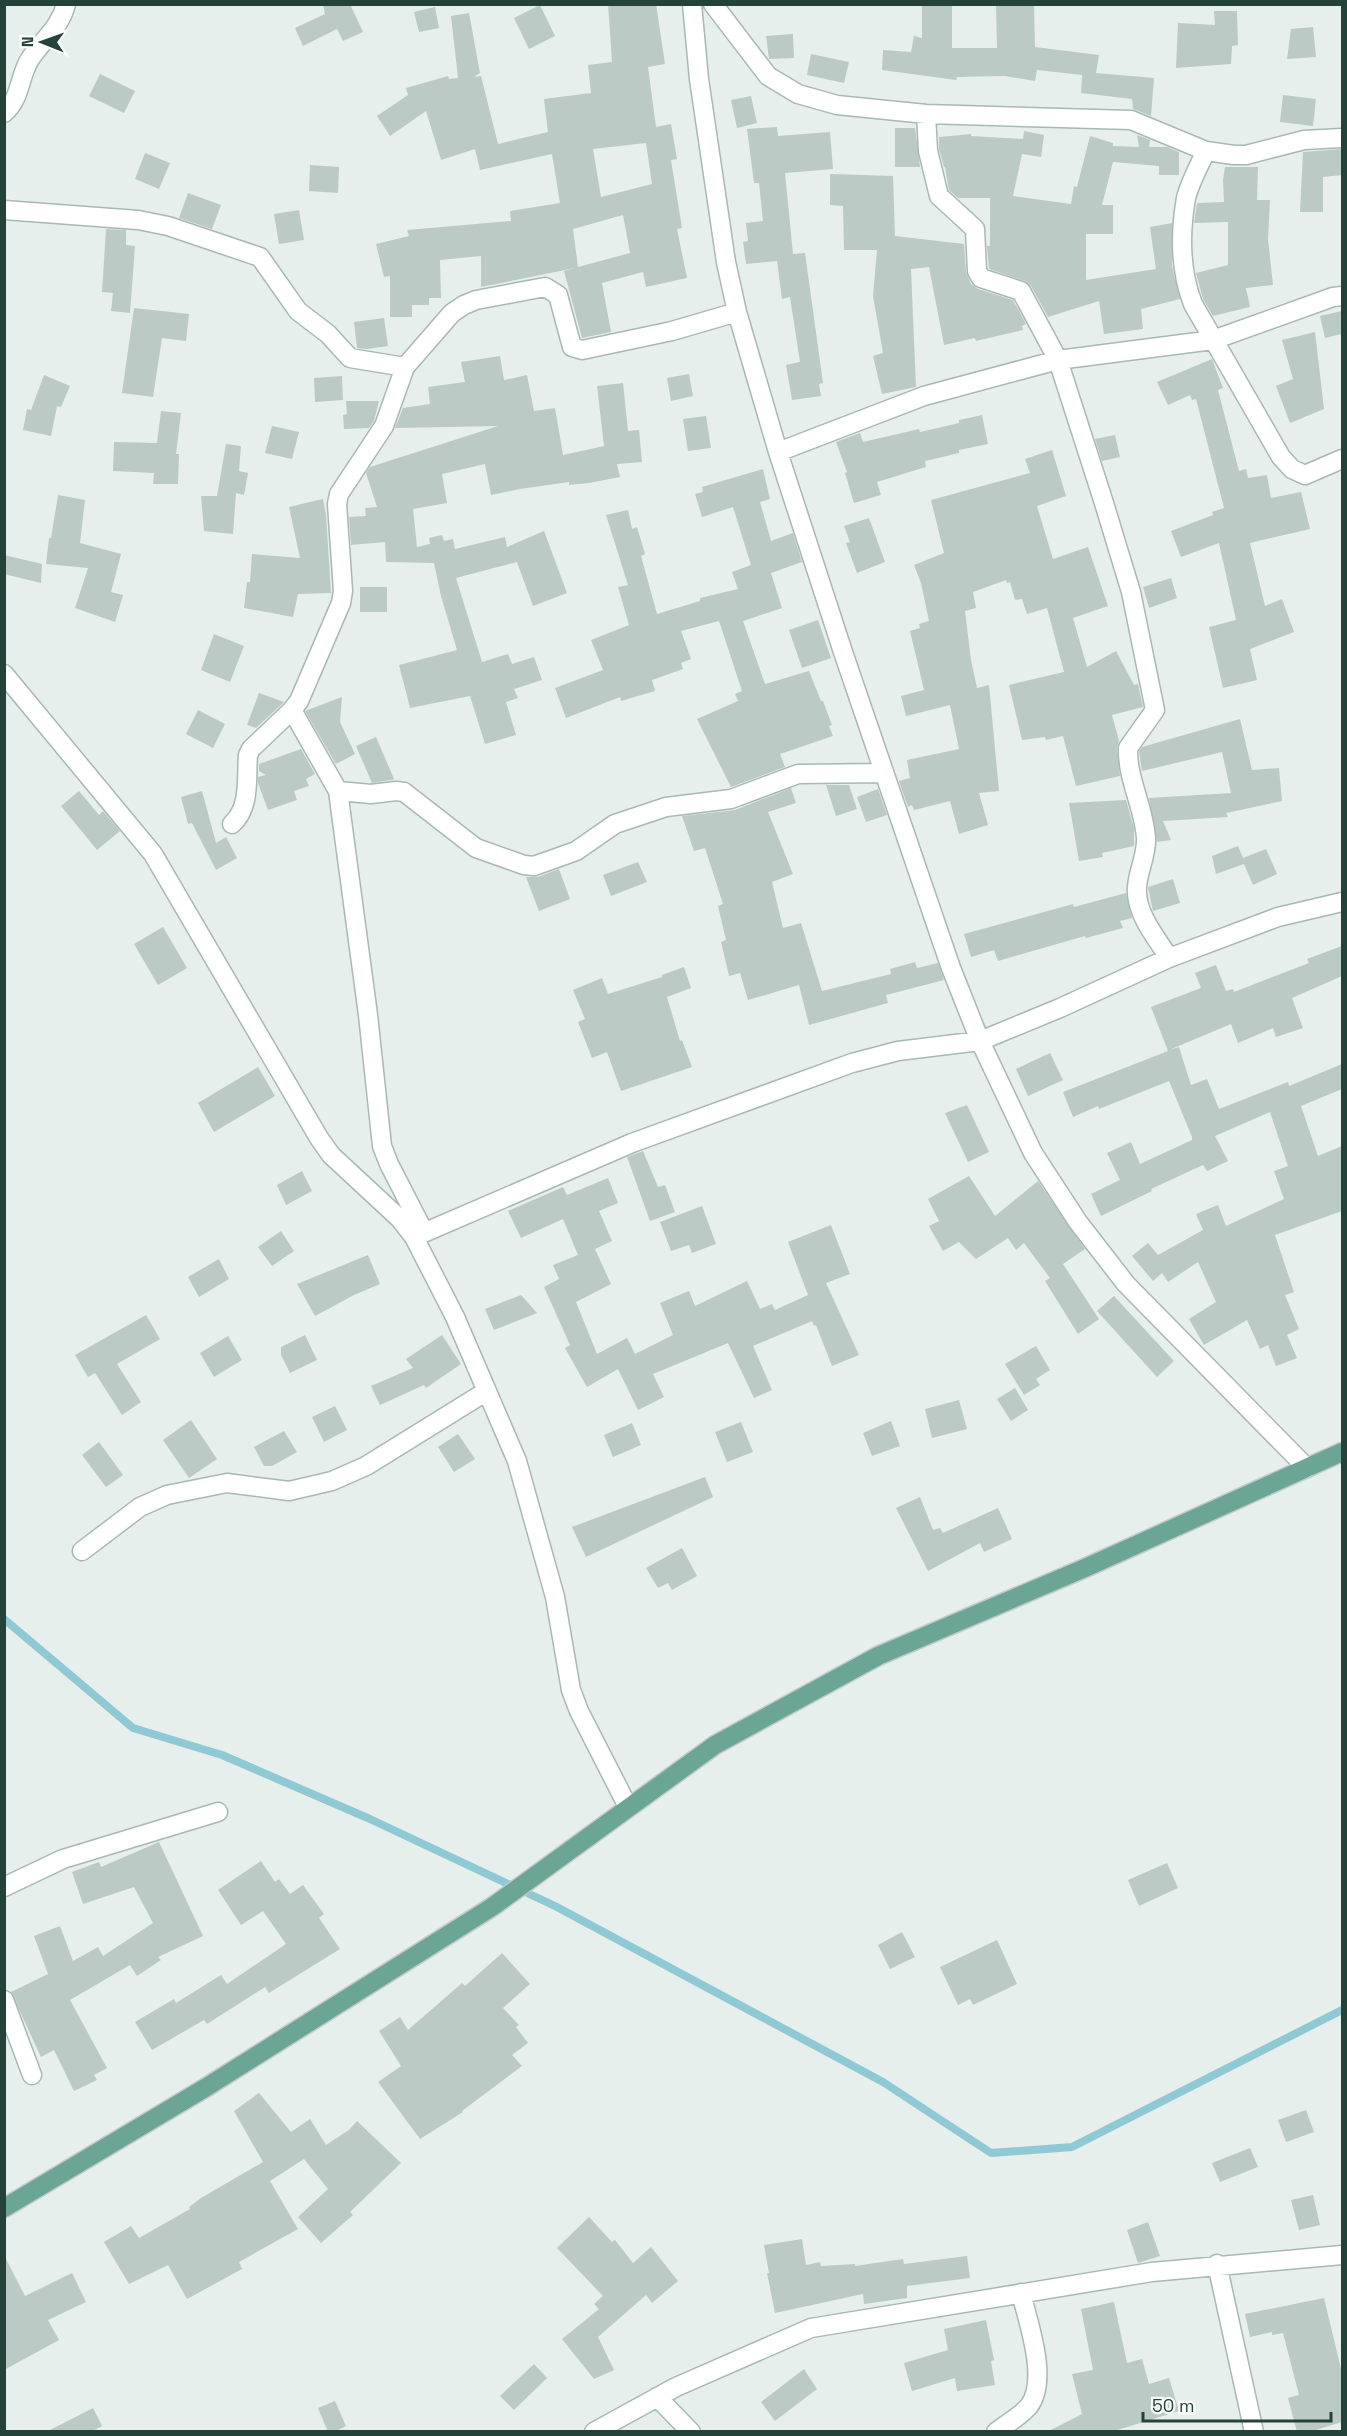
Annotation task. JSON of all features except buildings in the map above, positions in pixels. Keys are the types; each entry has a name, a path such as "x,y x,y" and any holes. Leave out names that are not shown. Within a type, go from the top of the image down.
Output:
{"main road":[{"path":"4,2208 205,2088 492,1907 715,1745 878,1656 1085,1568 1342,1452"}],"street":[{"path":"4,113 18,93 30,59 59,24 66,4"},
{"path":"692,4 703,102 726,262 737,312 778,452 884,773 951,968 980,1041 1034,1153 1085,1231 1126,1284 1307,1468"},
{"path":"713,4 768,76 798,94 837,105 926,114 1131,120 1206,151 1245,155 1304,140 1342,138"},
{"path":"926,114 928,151 939,196 975,229 977,271 981,278 1021,291 1058,360 1131,592 1155,711 1128,748 1128,758 1146,837 1146,849 1137,888 1140,907 1148,925 1169,958"},
{"path":"1206,151 1186,198 1182,254 1187,290 1213,340 1281,457 1292,469 1305,475 1342,459"},
{"path":"4,210 138,220 168,226 261,257 298,311 328,334 344,354 350,358 405,367"},
{"path":"232,824 241,816 245,805 248,755 251,748 292,710 299,700 341,603 344,591 337,504 339,494 384,426 405,367 441,323 464,304 545,287 558,295 572,347 577,350 672,331 737,312"},
{"path":"778,452 924,396 1058,360 1213,340 1333,297 1342,296"},
{"path":"4,674 153,854 331,1155 419,1234"},
{"path":"292,710 338,791 368,1015 382,1146 517,1461 555,1598 571,1690 579,1711 628,1807"},
{"path":"338,791 371,794 404,792 476,848 524,865 534,866 576,851 615,824 666,807 732,799 798,774 884,773"},
{"path":"419,1234 632,1143 852,1063 898,1051 980,1041 1060,1008 1169,958 1278,917 1342,902"},
{"path":"82,1551 140,1507 167,1495 227,1483 289,1491 332,1481 366,1466 487,1391"},
{"path":"4,1887 63,1859 218,1812"},
{"path":"4,2000 32,2075"},
{"path":"594,2432 676,2387 811,2328 1152,2271 1342,2255"},
{"path":"1217,2264 1254,2432"},
{"path":"996,2432 1029,2406 1037,2390 1037,2366 1021,2293"},
{"path":"657,2397 691,2432"}],"waterway":[{"path":"4,1619 133,1728 222,1755 370,1819 555,1906 883,2082 991,2153 1072,2147 1342,2010"}]}
